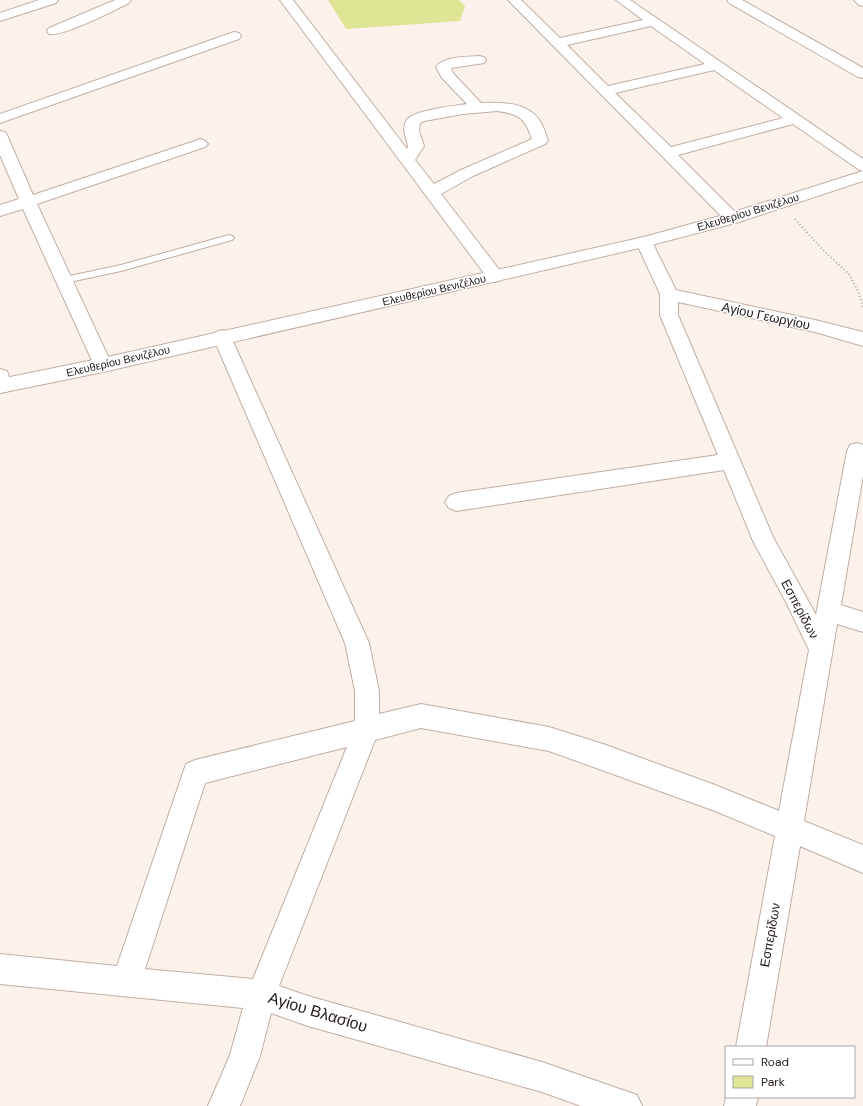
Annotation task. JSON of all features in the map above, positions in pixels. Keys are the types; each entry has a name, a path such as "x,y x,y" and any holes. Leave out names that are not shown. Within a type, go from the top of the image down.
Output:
{"street":[{"path":"0,17 52,0"},
{"path":"54,32 125,0"},
{"path":"286,0 496,276"},
{"path":"514,0 733,218"},
{"path":"622,0 863,166"},
{"path":"733,0 863,74"},
{"path":"557,43 653,22"},
{"path":"0,119 234,36"},
{"path":"478,108 447,75 444,67 448,64 479,60"},
{"path":"605,91 717,65"},
{"path":"407,160 416,146 412,131 413,122 419,117 488,106 506,107 523,113 533,122 540,141 467,173 432,192"},
{"path":"667,153 796,119"},
{"path":"0,135 18,182 65,280 103,365"},
{"path":"0,210 200,144"},
{"name":"Ελευθερίου Βενιζέλου","path":"1,383 103,365 644,242 733,218 863,176"},
{"name":"Εσπερίδων","path":"644,242 668,294 669,315 764,541 822,650 751,1046"},
{"name":"Αγίου Γεωργίου","path":"668,294 835,330 863,339"},
{"path":"222,337 357,643 366,691 367,729 262,995 246,1056 224,1106"},
{"path":"822,650 857,451"},
{"path":"456,502 730,461"},
{"path":"828,611 863,622"},
{"path":"127,981 195,773 421,716 549,739 636,768 790,828 863,859"},
{"name":"Αγίου Βλασίου","path":"0,969 262,995 308,1011 542,1077 626,1106"}],"lane":[{"path":"65,280 121,268 229,238"}],"path":[{"path":"781,203 822,249 849,274 858,290 863,308"}],"green space":[{"path":"328,0 459,0 465,6 460,21 346,29"}]}
